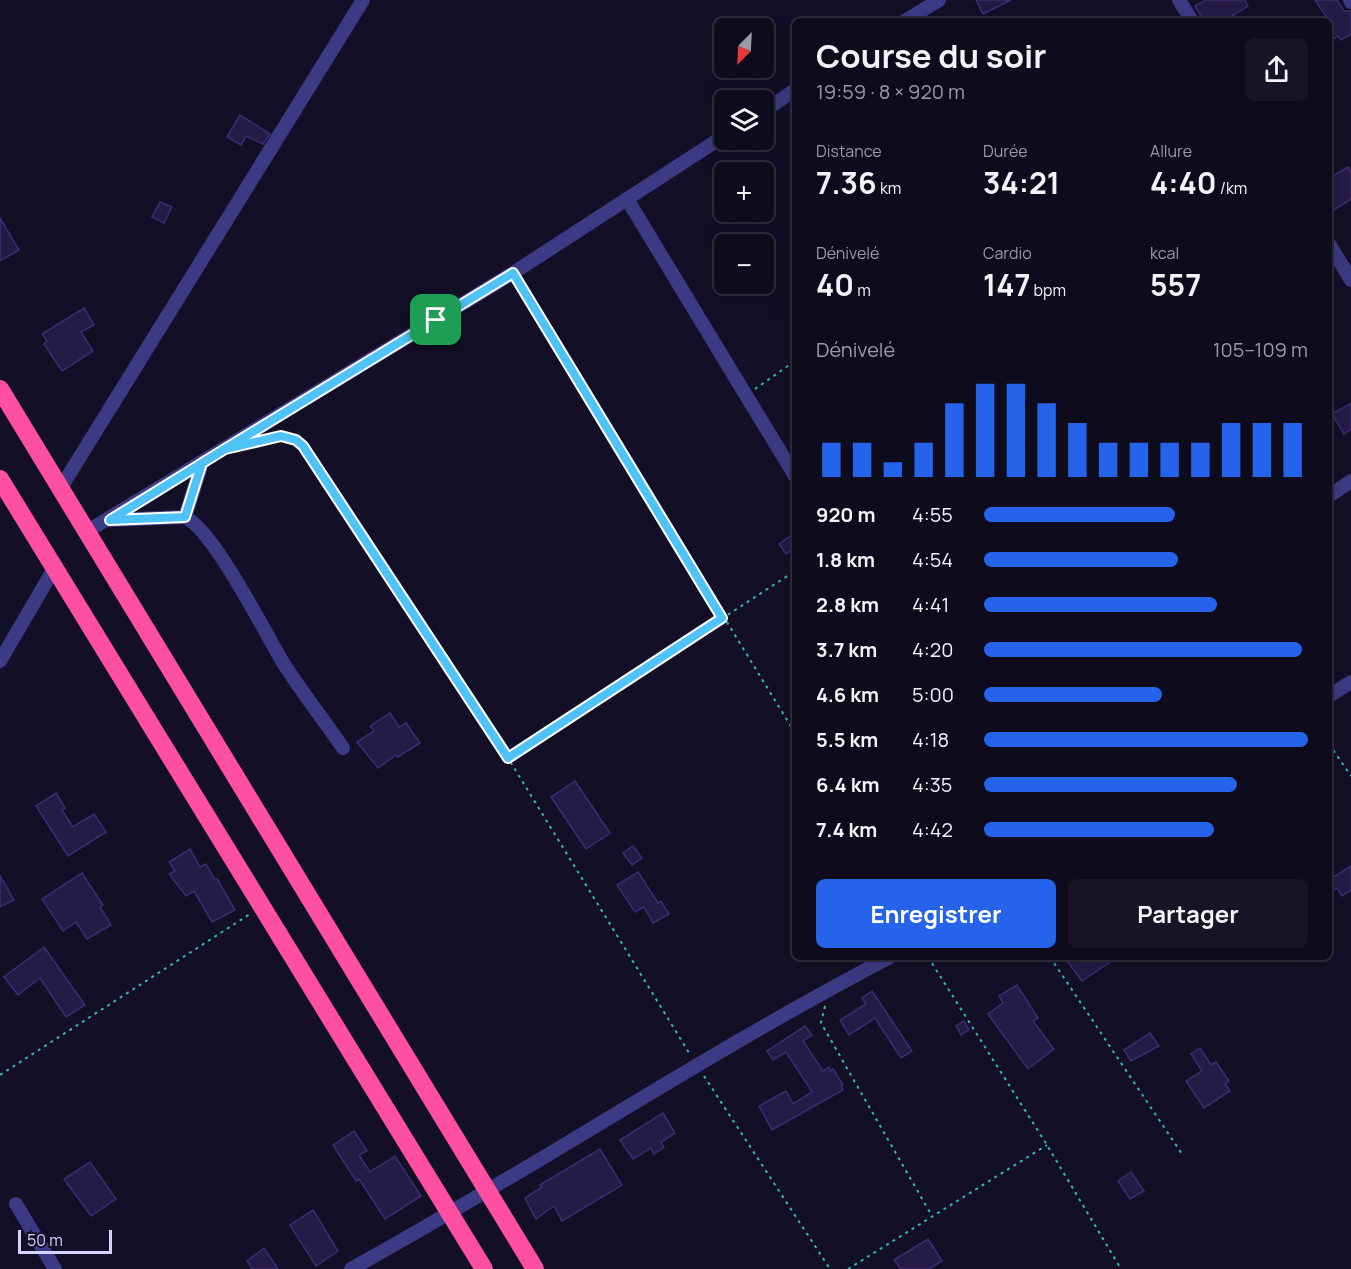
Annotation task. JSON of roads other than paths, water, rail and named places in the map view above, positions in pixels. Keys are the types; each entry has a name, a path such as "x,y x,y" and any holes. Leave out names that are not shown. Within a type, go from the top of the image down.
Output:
{"highway":[{"path":"0,388 535,1269"},
{"path":"0,479 484,1269"}],"street":[{"path":"60,489 363,0"},
{"path":"910,18 939,0"},
{"path":"1179,0 1190,18"},
{"path":"774,104 792,92"},
{"path":"86,532 110,520 513,273 714,142"},
{"path":"627,199 792,471"},
{"path":"1332,249 1351,279"},
{"path":"185,517 202,463"},
{"path":"1332,494 1351,481"},
{"path":"110,520 185,517 192,520 211,542 284,663 343,748"},
{"path":"0,661 55,567"},
{"path":"1332,694 1351,682"},
{"path":"351,1269 451,1214 696,1064 884,960"},
{"path":"16,1204 55,1269"}]}
